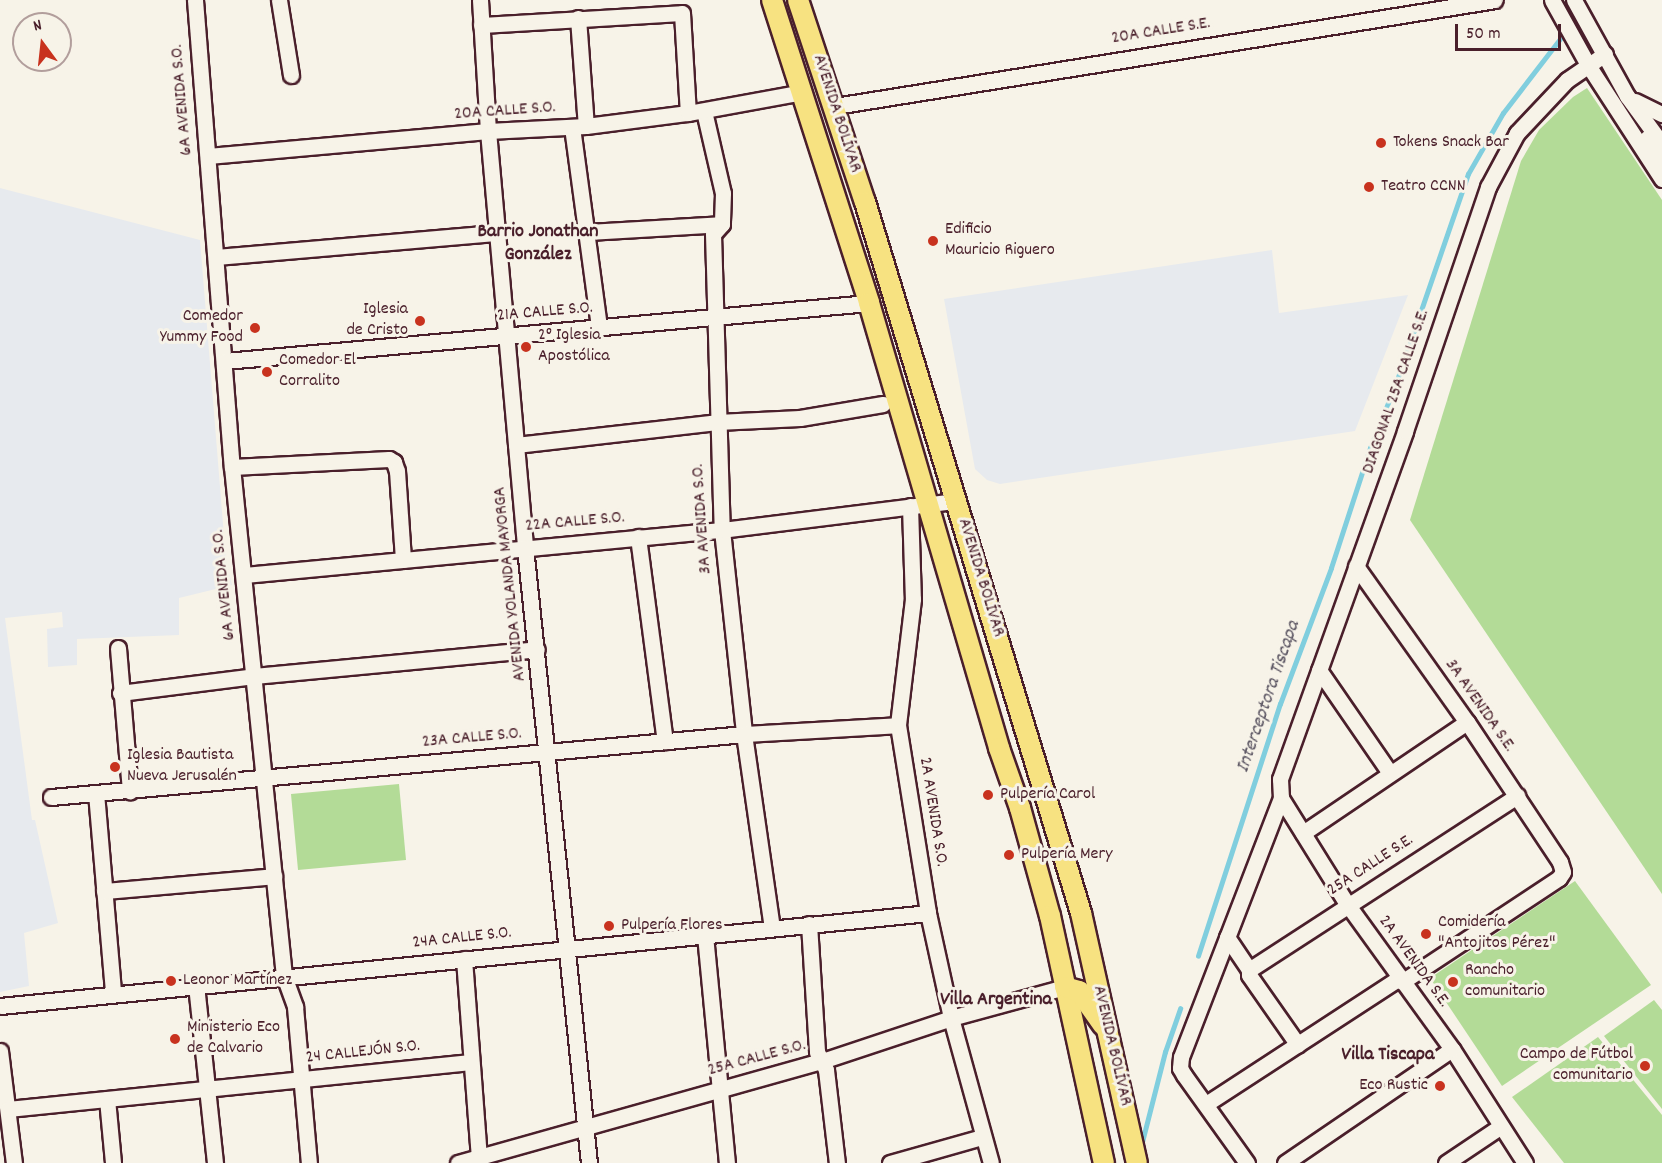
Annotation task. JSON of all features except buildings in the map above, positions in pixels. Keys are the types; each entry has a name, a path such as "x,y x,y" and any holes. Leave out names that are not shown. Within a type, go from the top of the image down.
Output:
{"main road":[{"name":"AVENIDA BOLÍVAR","path":"772,0 869,303 918,505 1020,808 1050,916 1104,1163"},
{"name":"AVENIDA BOLÍVAR","path":"798,0 835,106 1032,743 1087,938 1137,1163"},
{"path":"1065,987 1080,979 1087,938"},
{"path":"1065,987 1079,991 1108,1032"}],"street":[{"name":"6A AVENIDA S.O.","path":"195,0 232,467 284,976 295,1006 309,1163"},
{"path":"279,0 291,75"},
{"name":"AVENIDA YOLANDA MAYORGA","path":"480,0 488,131 525,547 589,1163"},
{"name":"20A CALLE S.E.","path":"835,106 1495,0"},
{"path":"1552,0 1588,65 1662,179"},
{"path":"1574,0 1627,96 1662,144"},
{"path":"481,25 682,13 688,113"},
{"path":"578,18 579,126 599,327"},
{"name":"DIAGONAL 25A CALLE S.E.","path":"1280,780 1488,188 1517,133 1567,80 1605,54"},
{"path":"1604,89 1623,105 1662,159"},
{"name":"20A CALLE S.O.","path":"208,156 488,131 579,126 704,111 803,92"},
{"path":"1627,96 1643,107 1662,114"},
{"name":"3A AVENIDA S.O.","path":"704,111 723,193 722,224 713,234 722,530 744,734 772,928"},
{"path":"588,232 722,224"},
{"path":"216,257 498,233"},
{"name":"21A CALLE S.O.","path":"225,361 869,303"},
{"path":"516,445 717,422 800,418 883,404"},
{"path":"232,467 389,459 394,462 397,471 403,560"},
{"path":"918,505 956,501"},
{"name":"22A CALLE S.O.","path":"244,575 722,530 918,505"},
{"name":"2A AVENIDA S.O.","path":"918,505 913,599 898,725 928,913 951,1018 991,1163"},
{"path":"638,537 665,741"},
{"name":"3A AVENIDA S.E.","path":"1356,566 1467,722 1560,862 1563,872 1559,878 1400,980"},
{"path":"118,648 130,791"},
{"path":"120,693 254,676 537,649"},
{"path":"1319,670 1390,773"},
{"path":"1303,833 1467,722"},
{"name":"23A CALLE S.O.","path":"51,797 744,734 898,725"},
{"name":"2A AVENIDA S.E.","path":"1280,780 1281,798 1347,904 1452,1049 1525,1163"},
{"path":"96,793 113,993"},
{"name":"25A CALLE S.E.","path":"1249,970 1347,904 1517,796"},
{"path":"1247,1163 1180,1068 1180,1057 1281,798"},
{"path":"105,891 274,876"},
{"name":"24A CALLE S.O.","path":"0,1006 928,913"},
{"path":"809,924 818,1052 826,1070 837,1163"},
{"path":"705,935 727,1163"},
{"path":"1227,937 1249,970 1249,975 1298,1046"},
{"path":"464,958 479,1157"},
{"path":"1206,1104 1400,980"},
{"path":"196,985 215,1163"},
{"name":"25A CALLE S.O.","path":"460,1163 822,1061 951,1018 1065,987"},
{"path":"1285,1163 1452,1049"},
{"path":"0,1051 14,1163"},
{"name":"24 CALLEJÓN S.O.","path":"8,1109 471,1062"},
{"path":"107,1099 113,1163"},
{"path":"1446,1163 1501,1126"},
{"path":"890,1163 982,1137"}],"shaded area":[{"path":"0,188 200,240 226,561 232,585 179,598 179,635 77,639 77,665 48,667 47,629 63,627 62,612 5,618 32,820 35,820 58,923 24,933 29,986 0,992"},
{"path":"1272,250 1279,313 1408,295 1355,431 1000,484 987,480 975,469 944,299"}],"green space":[{"path":"1587,88 1662,200 1662,894 1410,520 1521,161 1539,130 1573,97"},
{"path":"399,784 406,860 298,870 291,794"},
{"path":"1575,881 1651,985 1502,1086 1430,978"},
{"name":"Campo de Fútbol comunitario","path":"1654,1000 1662,1010 1662,1109 1604,1036"},
{"path":"1598,1037 1662,1115 1662,1163 1564,1163 1512,1097"}],"waterway":[{"name":"Interceptora Tiscapa","path":"1198,956 1280,704 1331,568 1370,448 1396,383 1468,174 1503,113 1560,39"},
{"name":"Interceptora Tiscapa","path":"1141,1146 1165,1052 1180,1009"}],"place":[{"name":"Tokens Snack Bar","path":"1381,143"},
{"name":"Teatro CCNN","path":"1369,187"},
{"name":"Edificio Mauricio Riguero","path":"933,241"},
{"name":"Iglesia de Cristo","path":"420,321"},
{"name":"Comedor Yummy Food","path":"255,328"},
{"name":"2° Iglesia Apostólica","path":"526,347"},
{"name":"Comedor El Corralito","path":"267,372"},
{"name":"Iglesia Bautista Nueva Jerusalén","path":"115,767"},
{"name":"Pulpería Carol","path":"988,795"},
{"name":"Pulpería Mery","path":"1009,855"},
{"name":"Pulpería Flores","path":"609,926"},
{"name":"Comidería \"Antojitos Pérez\"","path":"1426,934"},
{"name":"Leonor Martínez","path":"171,981"},
{"name":"Rancho comunitario","path":"1453,982"},
{"name":"Ministerio Eco de Calvario","path":"175,1039"},
{"name":"Campo de Fútbol comunitario","path":"1645,1066"},
{"name":"Eco Rustic","path":"1440,1086"}],"district":[{"name":"Barrio Jonathan González","path":"538,244"},
{"name":"Villa Argentina","path":"996,1000"},
{"name":"Villa Tiscapa","path":"1388,1055"}]}
